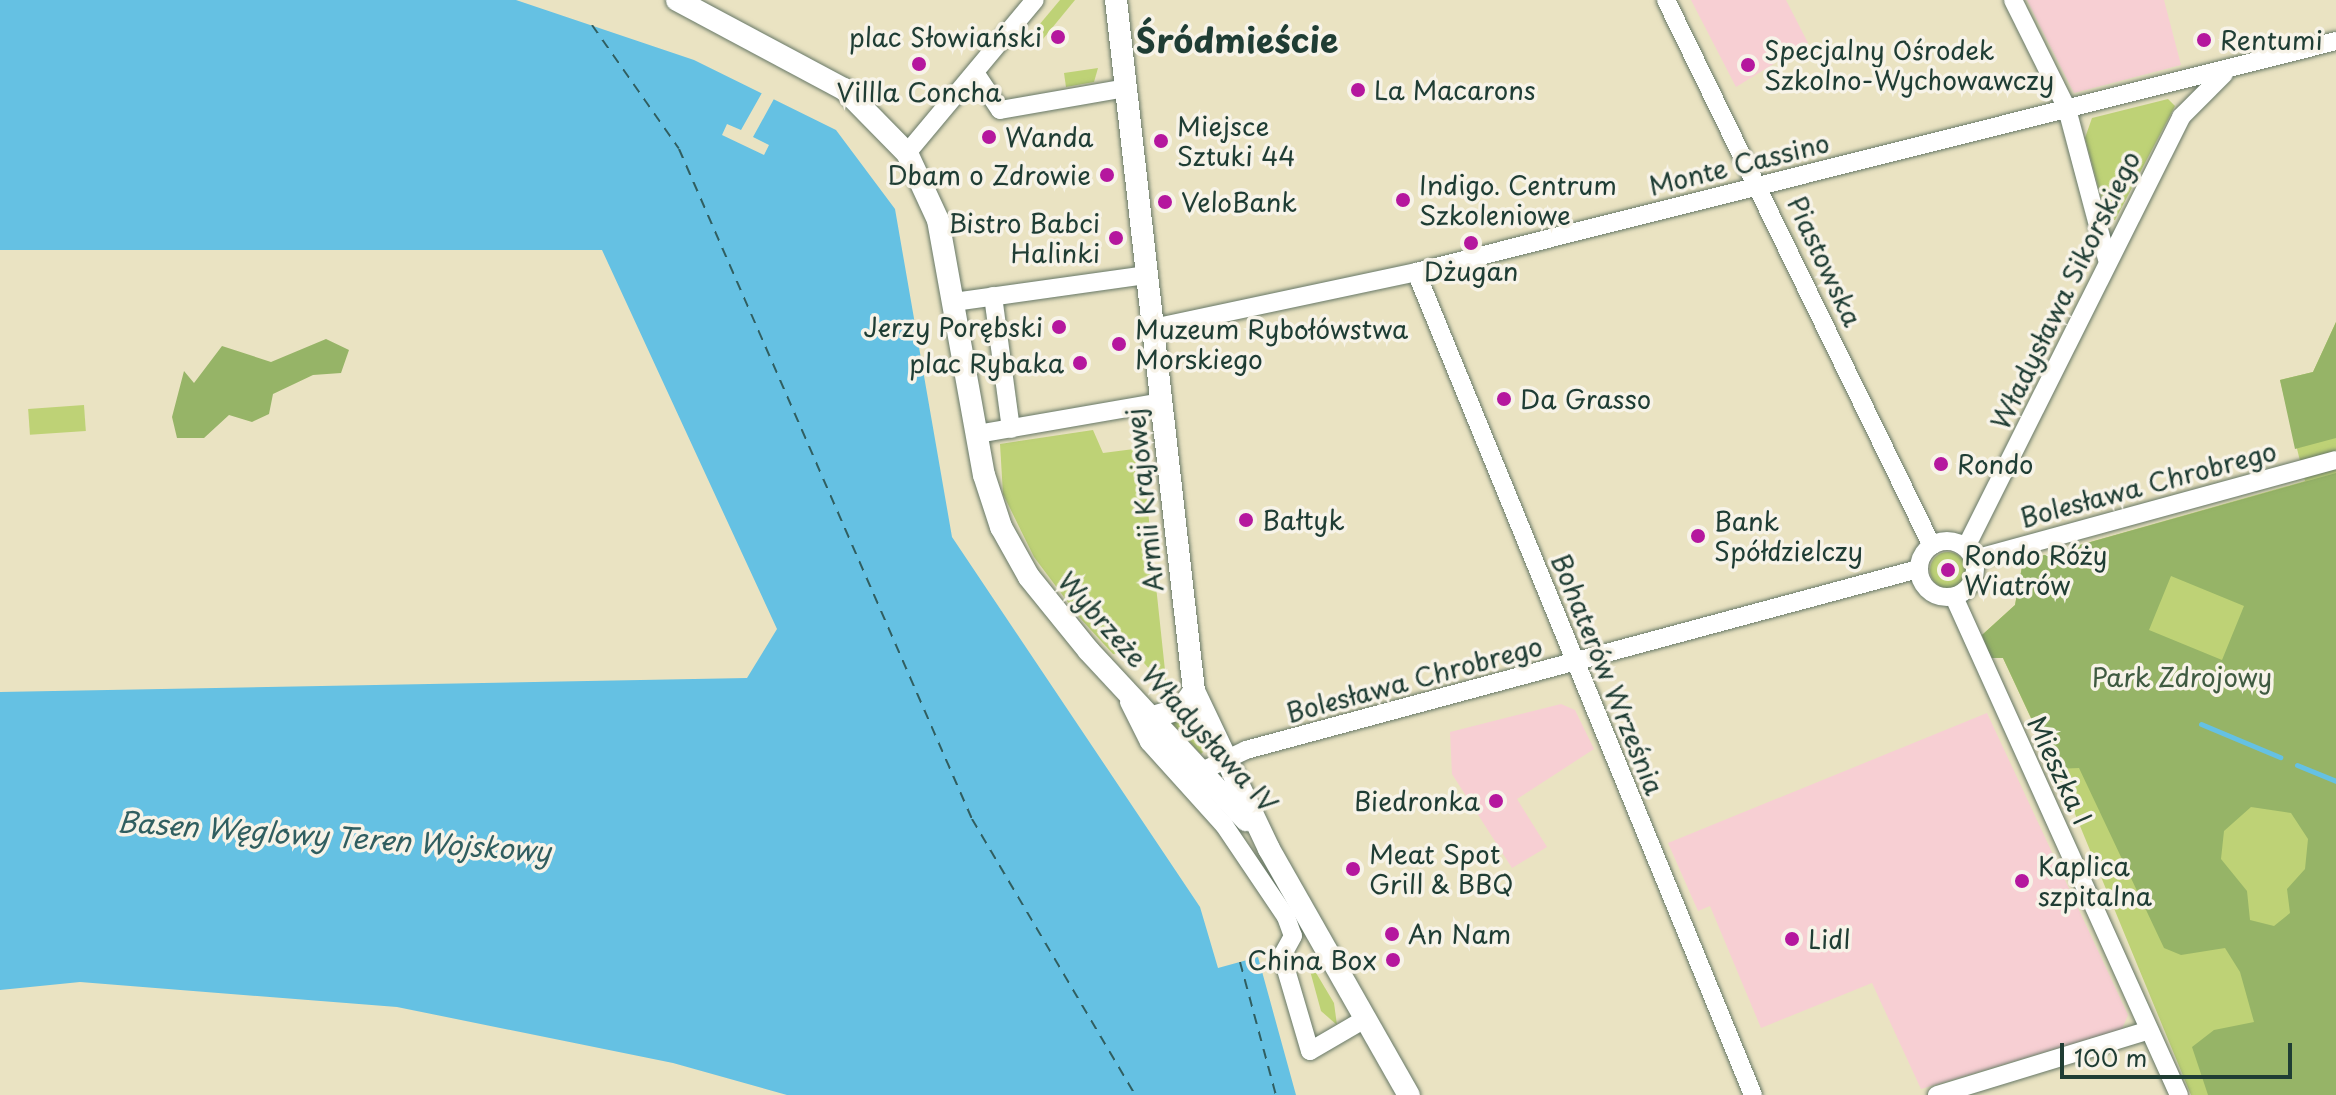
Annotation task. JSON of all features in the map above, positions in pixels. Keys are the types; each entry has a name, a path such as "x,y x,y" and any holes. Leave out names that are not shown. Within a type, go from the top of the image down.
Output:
{"street":[{"name":"Wybrzeże Władysława IV","path":"677,0 721,9 844,89 907,153 938,220 990,502 1015,553 1120,686 1212,764 1269,849 1409,1095"},
{"path":"907,153 1035,0"},
{"path":"976,74 1000,110 1126,88 1116,0"},
{"name":"Piastowska","path":"1666,0 1760,185 1932,546"},
{"path":"2013,0 2067,109 2107,259"},
{"name":"Monte Cassino","path":"1153,328 1416,272 2336,41"},
{"name":"Władysława Sikorskiego","path":"1970,553 2107,259 2181,117 2229,70"},
{"name":"Armii Krajowej","path":"1126,88 1194,691 1212,764"},
{"name":"Bohaterów Września","path":"1416,272 1753,1095"},
{"path":"954,302 1147,275"},
{"path":"993,296 1011,429"},
{"path":"977,434 1162,402"},
{"name":"Bolesława Chrobrego","path":"1970,553 2336,460"},
{"path":"1932,546 1970,553 1972,584 1954,597 1928,590 1918,569 1932,546"},
{"name":"Bolesława Chrobrego","path":"1212,764 1918,569"},
{"name":"Mieszka I","path":"1954,597 2179,1095"},
{"path":"1120,686 1149,742 1224,825 1286,917 1293,936 1282,956 1318,1047 1365,1019"},
{"path":"1153,717 1182,708 1194,691"},
{"path":"1937,1095 2149,1030"}],"shaded area":[{"name":"Specjalny Ośrodek Szkolno-Wychowawczy","path":"1691,0 1786,0 1808,43 1736,87"},
{"path":"2027,0 2164,0 2181,65 2074,93"},
{"path":"1561,704 1575,710 1594,749 1517,799 1547,847 1512,868 1452,774 1450,732"},
{"path":"1987,713 2128,1015 2122,1029 1921,1089 1872,983 1761,1028 1710,906 1698,911 1668,843"}],"green space":[{"path":"1060,0 1075,0 1043,39 1034,31"},
{"path":"1098,68 1094,82 1066,87 1064,73"},
{"path":"2168,99 2175,106 2115,220 2107,219 2085,138 2092,118"},
{"name":"Park Zdrojowy","path":"2336,322 2336,1095 2191,1095 2073,809 2003,658 1991,658 1982,635 2015,605 2023,561 2305,481 2280,380 2313,372"},
{"path":"2336,322 2336,438 2295,449 2280,380 2313,372"},
{"path":"326,339 349,350 341,373 313,375 273,394 269,414 252,422 229,415 204,438 177,438 172,417 184,371 194,383 222,346 271,362"},
{"path":"84,405 86,431 30,435 28,409"},
{"path":"1093,430 1103,453 1134,449 1143,464 1167,689 1137,655 1113,654 1079,617 1034,557 1003,494 1000,444"},
{"name":"Park Zdrojowy","path":"2336,473 2336,1095 2208,1095 2192,1047 2214,1030 2254,1022 2240,972 2225,948 2181,955 2164,948 2079,768 2055,769 2003,658 1991,658 1982,635 2015,605 2023,561","holes":["2171,576 2244,606 2222,660 2149,630","2251,807 2291,813 2308,839 2305,869 2287,889 2290,913 2274,926 2250,920 2247,891 2221,859 2224,831"]},
{"path":"1948,552 1961,557 1966,570 1961,583 1948,588 1935,583 1930,570 1935,557"},
{"path":"1192,712 1205,750 1201,754 1172,723"},
{"path":"1306,956 1334,1003 1337,1025 1321,1011"}],"water":[{"name":"Basen Węglowy Teren Wojskowy","path":"0,0 516,0 694,60 836,130 895,209 952,537 1200,907 1218,968 1258,957 1296,1095 787,1095 673,1063 397,1007 80,982 0,990 0,692 747,678 777,629 602,250 0,250"}],"pier":[{"path":"763,91 775,97 753,137 769,145 764,155 722,135 727,124 741,130"}],"waterway":[{"path":"2201,724 2280,757"},
{"path":"2297,765 2336,781"}],"ferry route":[{"path":"592,25 679,149 972,819 1135,1095"},
{"path":"1240,962 1276,1095"}],"place":[{"name":"plac Słowiański","path":"1058,37"},
{"name":"Rentumi","path":"2204,40"},
{"name":"Villla Concha","path":"919,64"},
{"name":"Specjalny Ośrodek Szkolno-Wychowawczy","path":"1748,65"},
{"name":"La Macarons","path":"1358,90"},
{"name":"Wanda","path":"989,137"},
{"name":"Miejsce Sztuki 44","path":"1161,141"},
{"name":"Dbam o Zdrowie","path":"1107,175"},
{"name":"Indigo. Centrum Szkoleniowe","path":"1403,200"},
{"name":"VeloBank","path":"1165,202"},
{"name":"Bistro Babci Halinki","path":"1116,238"},
{"name":"Dżugan","path":"1471,243"},
{"name":"Jerzy Porębski","path":"1059,327"},
{"name":"Muzeum Rybołówstwa Morskiego","path":"1119,344"},
{"name":"plac Rybaka","path":"1080,363"},
{"name":"Da Grasso","path":"1504,399"},
{"name":"Rondo","path":"1941,464"},
{"name":"Bałtyk","path":"1246,520"},
{"name":"Bank Spółdzielczy","path":"1698,536"},
{"name":"Rondo Róży Wiatrów","path":"1948,570"},
{"name":"Biedronka","path":"1496,801"},
{"name":"Meat Spot Grill & BBQ","path":"1353,869"},
{"name":"Kaplica szpitalna","path":"2022,881"},
{"name":"An Nam","path":"1392,934"},
{"name":"Lidl","path":"1792,939"},
{"name":"China Box","path":"1393,960"}],"district":[{"name":"Śródmieście","path":"1237,40"}]}
